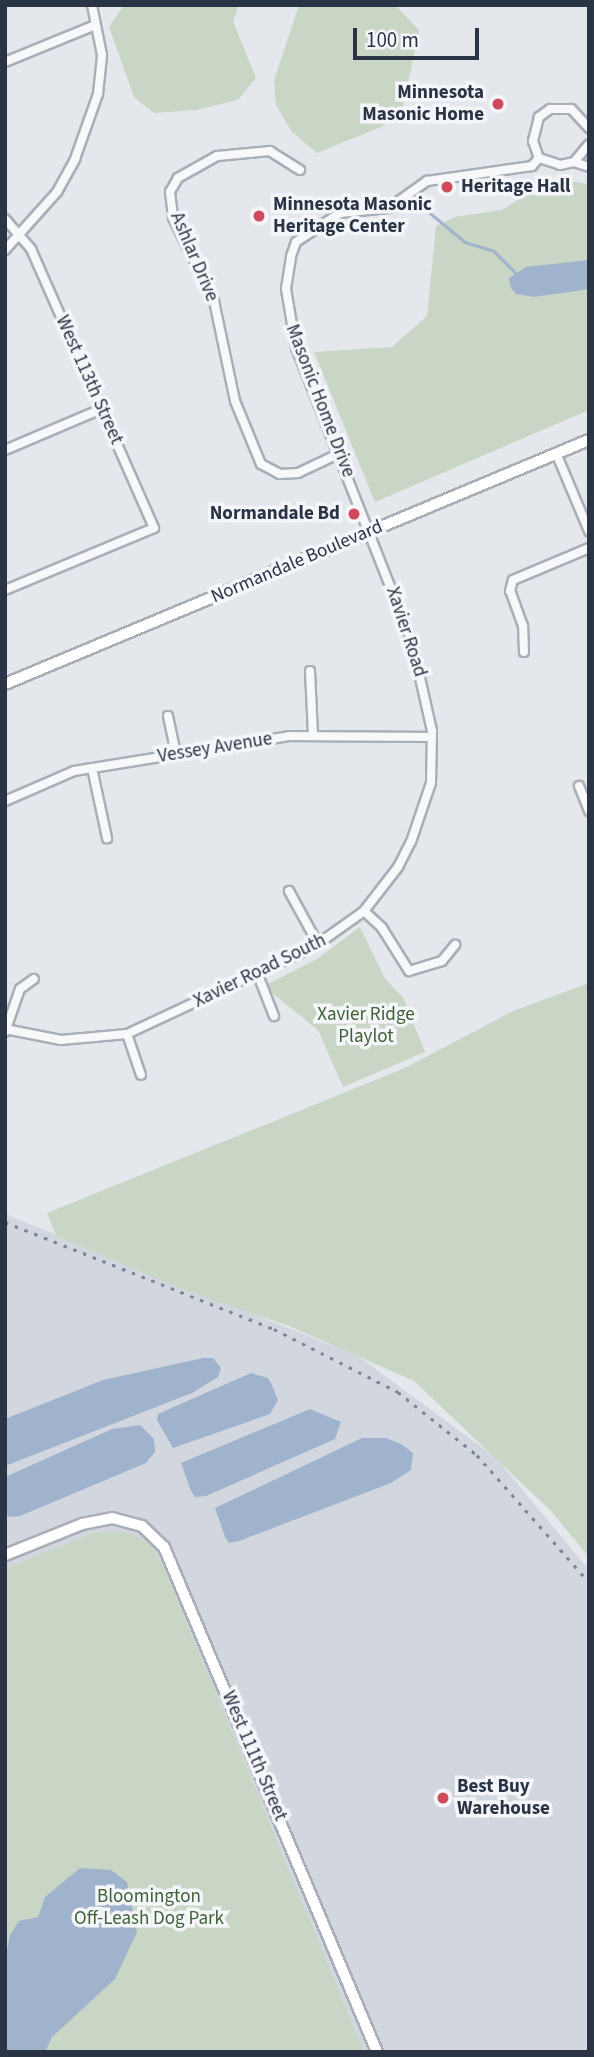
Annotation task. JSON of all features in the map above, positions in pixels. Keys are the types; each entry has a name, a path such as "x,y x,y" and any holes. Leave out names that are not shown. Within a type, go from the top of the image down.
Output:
{"street":[{"path":"5,250 57,192 80,146 102,75 93,5"},
{"path":"5,62 95,24"},
{"path":"589,128 571,109 550,109 534,127 540,158 560,165 574,162 589,167"},
{"path":"574,162 589,144"},
{"name":"Ashlar Drive","path":"300,170 270,151 217,156 178,178 170,192 173,218 215,301 235,401 261,464 280,474 298,473 340,453"},
{"name":"Masonic Home Drive","path":"369,531 289,323 288,272 296,242 340,213 389,208 427,181 532,166 540,158"},
{"name":"West 113th Street","path":"5,219 31,249 154,528 5,590"},
{"path":"5,450 101,409"},
{"name":"Normandale Boulevard","path":"5,684 589,440"},
{"path":"556,453 589,531"},
{"name":"Xavier Road","path":"369,531 412,642 432,737"},
{"path":"524,652 523,626 510,591 513,580 589,548"},
{"path":"310,671 313,735"},
{"path":"168,716 176,755"},
{"name":"Vessey Avenue","path":"5,800 63,775 176,755 313,735 432,737"},
{"name":"Xavier Road South","path":"5,1030 61,1040 127,1034 258,975 318,944 364,911 411,842 431,783 432,737"},
{"path":"92,768 107,838"},
{"path":"579,786 589,811"},
{"path":"289,891 318,944"},
{"path":"364,911 382,928 409,971 442,961 455,945"},
{"path":"258,975 274,1016"},
{"path":"5,1030 20,989 34,979"},
{"path":"127,1034 141,1074"},
{"name":"West 111th Street","path":"5,1555 82,1524 112,1518 128,1520 154,1535 164,1547 377,2052"}],"shaded area":[{"path":"5,1214 358,1356 496,1458 589,1570 589,2052 5,2052"}],"green space":[{"path":"124,5 239,5 233,21 256,78 238,100 196,110 154,113 134,97 109,27"},
{"path":"299,5 395,5 419,30 402,111 381,127 317,153 292,132 276,105 274,80"},
{"path":"547,181 589,184 589,410 375,502 314,352 392,347 427,316 436,226 455,217 502,210"},
{"name":"Xavier Ridge Playlot","path":"360,927 384,977 404,999 425,1052 343,1087 318,1030 272,993 268,984 317,959"},
{"path":"589,983 589,1557 550,1510 414,1381 289,1326 189,1292 56,1236 47,1213 405,1068 513,1011"},
{"name":"Bloomington Off-Leash Dog Park","path":"113,1531 133,1534 153,1547 163,1566 364,2052 9,2052 44,2037 5,1945 5,1569 92,1533"}],"water":[{"path":"589,260 589,289 534,297 516,294 511,288 509,278 526,267"},
{"path":"213,1358 221,1368 218,1377 192,1393 5,1466 5,1419 103,1380"},
{"path":"251,1373 268,1378 272,1385 278,1400 270,1414 173,1448 157,1420 158,1414"},
{"path":"310,1409 341,1422 335,1439 206,1496 195,1497 181,1463"},
{"path":"140,1425 154,1439 155,1452 146,1463 20,1516 9,1517 5,1512 5,1477 112,1429"},
{"path":"362,1438 386,1438 401,1444 413,1453 411,1470 391,1483 229,1543 215,1508"},
{"path":"80,1868 111,1870 127,1882 137,1932 115,1979 52,2037 45,2052 5,2052 5,1962 10,1935 19,1921 38,1917 45,1897"}],"waterway":[{"path":"430,213 465,242 494,251 516,273"}],"railway":[{"path":"5,1222 274,1329 398,1392 477,1455 589,1582"}],"place":[{"name":"Minnesota Masonic Home","path":"498,104"},
{"name":"Heritage Hall","path":"447,187"},
{"name":"Minnesota Masonic Heritage Center","path":"259,216"},
{"name":"Normandale Bd","path":"354,514"},
{"name":"Best Buy Warehouse","path":"443,1798"}]}
